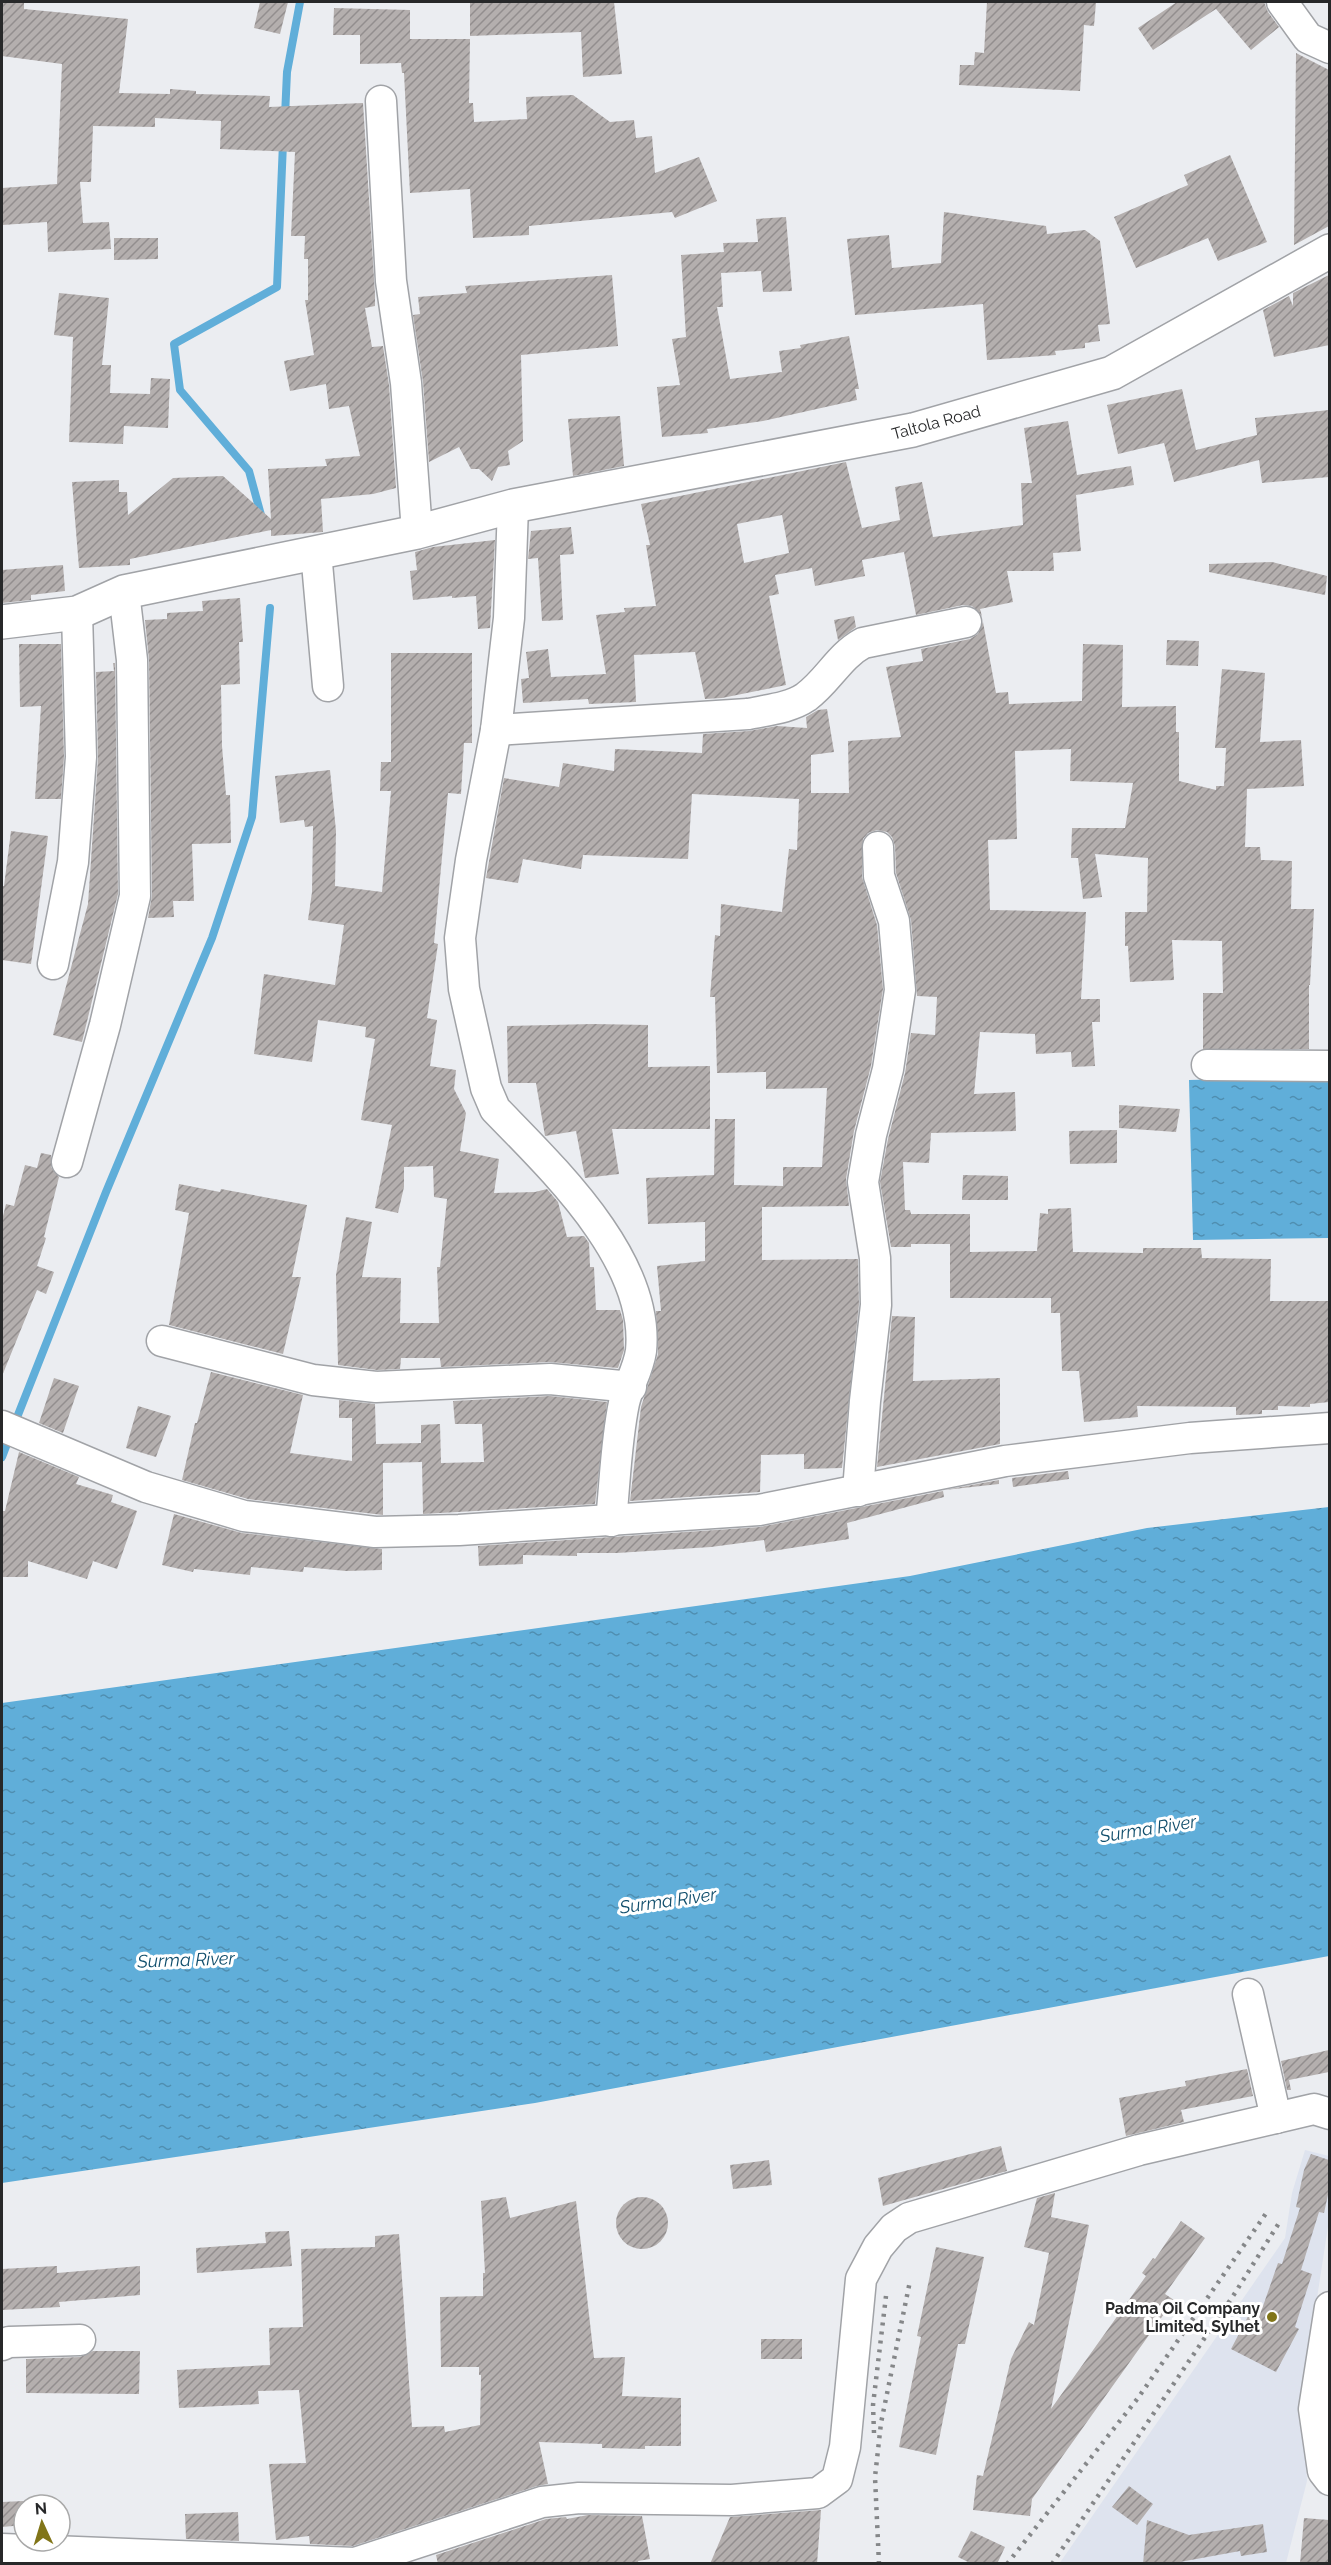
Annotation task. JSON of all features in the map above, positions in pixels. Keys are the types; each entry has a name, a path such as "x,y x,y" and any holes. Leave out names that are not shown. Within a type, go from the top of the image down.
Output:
{"main road":[{"name":"Taltola Road","path":"2,622 77,613 124,592 417,532 513,506 913,430 1112,373 1329,251"}],"street":[{"path":"1282,2 1308,38 1329,48"},
{"path":"381,101 391,281 406,383 417,532"},
{"path":"513,506 510,618 496,730 471,860 460,938 465,989 486,1088 495,1109 586,1209 610,1242 626,1271 638,1310 641,1349 638,1370 623,1406 612,1521"},
{"path":"316,552 328,686"},
{"path":"67,1162 105,1025 135,896 132,660 124,592"},
{"path":"54,964 73,862 81,757 77,613"},
{"path":"496,730 748,714 783,707 806,697 849,650 863,643 966,622"},
{"path":"858,1491 876,1305 875,1258 863,1182 871,1135 888,1069 900,990 894,921 879,876 878,847"},
{"path":"1207,1065 1329,1066"},
{"path":"162,1341 313,1380 376,1387 550,1379 631,1387"},
{"path":"2,1426 146,1487 244,1516 375,1532 450,1531 759,1510 1005,1461 1191,1438 1329,1428"},
{"path":"1248,1994 1276,2118"},
{"path":"2,2549 355,2563 542,2502 579,2498 732,2500 818,2493 837,2479 845,2446 861,2279 878,2247 894,2228 909,2218 1139,2150 1314,2109 1329,2114"},
{"path":"1329,2307 1314,2409 1323,2471 1329,2480"},
{"path":"2,2345 80,2340"}],"shaded area":[{"name":"Padma Oil Company Limited, Sylhet","path":"1305,2150 1329,2156 1329,2220 1302,2396 1307,2481 1286,2563 1059,2564 1285,2238 1292,2193"}],"water":[{"path":"1329,1076 1329,1238 1193,1240 1189,1080"},
{"name":"Surma River","path":"1329,1507 1329,1956 535,2103 2,2183 2,1703 910,1576 1147,1528"}],"building":[{"path":"2,2 24,2 24,9 128,19 119,93 170,94 170,89 196,91 196,94 270,96 269,107 363,103 375,294 375,306 365,308 372,347 383,346 389,385 396,488 373,494 321,499 323,532 271,536 271,530 130,559 130,565 79,568 72,482 119,480 119,492 127,492 128,515 173,478 223,476 271,519 268,469 327,466 325,459 360,456 349,406 329,409 326,384 290,391 284,361 314,355 305,300 308,300 308,259 304,259 305,236 291,236 295,152 220,149 221,121 155,118 155,127 93,126 91,182 80,182 83,223 109,222 111,249 48,252 47,222 2,225 2,188 57,184 62,64 2,56"},
{"path":"260,2 288,2 280,34 254,28"},
{"path":"470,2 614,2 622,74 583,77 581,32 470,36"},
{"path":"987,2 1096,2 1094,26 1084,25 1080,91 959,85 960,65 974,65 975,52 984,53"},
{"path":"1177,2 1264,2 1279,27 1251,50 1216,9 1153,50 1138,28"},
{"path":"334,8 410,10 410,39 470,39 469,103 473,103 474,122 527,119 526,97 573,95 610,122 634,120 636,138 652,136 655,173 699,157 717,201 675,218 672,212 529,226 529,235 473,238 470,189 410,193 404,73 402,73 401,63 360,64 360,35 333,35"},
{"path":"1296,53 1329,70 1329,226 1294,245"},
{"path":"1230,155 1267,242 1218,261 1208,238 1136,268 1114,217 1188,185 1184,175"},
{"path":"944,212 1046,226 1047,234 1085,230 1100,241 1110,324 1098,325 1100,341 1085,343 1085,348 1055,351 1056,355 987,360 983,304 855,315 847,239 889,235 892,268 941,263"},
{"path":"786,217 792,291 763,292 761,271 721,273 723,307 717,307 730,379 782,372 779,351 849,336 859,389 855,389 857,400 763,421 707,429 708,433 662,437 657,387 680,385 672,339 686,337 681,255 724,252 723,243 758,242 756,219"},
{"path":"114,238 158,238 158,259 114,260"},
{"path":"612,275 618,346 521,355 523,441 508,451 510,465 498,467 492,481 479,469 471,469 459,447 429,462 423,382 413,315 420,314 418,297 467,293 465,286"},
{"path":"1329,275 1329,345 1274,357 1263,310 1289,296 1293,306 1293,293"},
{"path":"59,293 109,298 102,365 111,365 110,393 150,394 151,378 170,379 168,428 124,426 123,444 69,442 73,337 54,335"},
{"path":"1182,389 1196,450 1257,435 1255,418 1329,410 1329,477 1262,483 1259,460 1174,482 1164,443 1118,454 1107,405"},
{"path":"620,416 624,466 573,476 568,419"},
{"path":"1068,421 1077,475 1131,466 1134,485 1076,495 1081,551 1053,553 1054,571 1007,571 1013,602 980,609 982,616 972,606 963,605 916,615 904,552 862,560 865,576 815,586 812,568 775,575 779,594 769,596 786,685 722,698 705,699 695,652 634,655 636,702 589,704 588,699 523,703 521,679 529,678 526,652 548,649 551,677 606,674 596,615 625,612 624,608 656,606 646,545 650,545 641,504 846,462 862,528 900,520 895,487 922,482 933,537 1023,525 1021,483 1032,483 1024,428","holes":["782,515 789,553 744,563 737,524"]},
{"path":"571,527 574,554 560,555 563,620 542,621 538,558 528,559 531,531"},
{"path":"495,540 490,628 478,629 476,596 413,600 410,571 417,570 415,552 433,547"},
{"path":"1272,562 1327,576 1325,595 1209,572 1209,564"},
{"path":"63,565 65,591 31,595 31,600 2,603 2,570"},
{"path":"240,598 243,642 239,642 240,684 221,685 222,746 226,795 230,795 231,843 192,844 194,901 173,901 174,917 148,918 152,896 149,660 145,620 167,619 167,613 203,611 202,601"},
{"path":"854,616 856,627 838,640 834,620"},
{"path":"983,622 996,693 1008,692 1009,704 1082,701 1083,644 1123,645 1122,707 1176,706 1176,732 1179,732 1179,781 1216,790 1216,786 1224,786 1226,748 1215,748 1222,669 1265,673 1260,742 1301,740 1304,786 1247,789 1245,847 1260,847 1261,860 1292,861 1291,909 1314,909 1309,985 1309,1049 1203,1049 1203,993 1223,993 1222,941 1172,940 1174,980 1130,982 1128,946 1125,946 1125,912 1147,912 1148,858 1095,854 1102,897 1083,899 1078,858 1071,858 1072,828 1125,828 1133,783 1070,781 1071,749 1015,751 1017,839 988,840 990,910 1086,912 1081,999 1100,999 1100,1022 1092,1022 1095,1066 1072,1067 1071,1052 1036,1054 1035,1034 980,1032 974,1094 1015,1092 1016,1131 931,1133 929,1163 903,1162 905,1210 910,1210 911,1214 970,1214 970,1252 1037,1251 1040,1213 1048,1214 1048,1209 1071,1208 1073,1252 1143,1253 1143,1248 1201,1248 1202,1258 1271,1259 1270,1301 1329,1301 1329,1402 1310,1404 1310,1407 1278,1406 1278,1410 1262,1410 1262,1414 1236,1415 1236,1407 1137,1406 1138,1417 1084,1422 1079,1371 1062,1371 1060,1313 1051,1313 1051,1298 950,1298 950,1244 911,1244 911,1247 891,1247 880,1182 888,1139 905,1073 911,1033 935,1035 937,997 917,996 911,920 896,873 895,846 892,837 887,832 877,830 868,833 863,839 862,877 877,925 883,989 871,1066 854,1131 846,1179 849,1206 762,1207 762,1260 858,1259 859,1304 842,1468 804,1469 804,1454 761,1455 760,1492 630,1501 641,1407 658,1354 656,1311 661,1311 657,1266 705,1261 705,1222 648,1224 646,1178 714,1175 715,1119 735,1119 734,1185 783,1186 783,1167 822,1167 827,1088 766,1089 766,1072 717,1073 715,997 710,997 715,935 720,936 721,904 782,912 789,849 797,850 799,799 692,794 688,859 583,855 581,869 523,859 518,883 486,878 504,778 559,787 563,763 614,771 615,749 702,753 703,734 749,731 777,726 807,728 806,717 818,710 827,709 834,752 811,755 811,793 849,793 848,741 901,737 886,667 923,661 921,649 970,639 978,634"},
{"path":"1167,640 1199,641 1198,666 1166,665"},
{"path":"19,644 61,644 64,757 61,799 35,799 41,706 20,707"},
{"path":"391,653 472,653 472,743 464,743 461,794 448,793 434,943 438,944 427,1018 437,1020 430,1066 456,1070 454,1089 466,1113 460,1151 499,1159 494,1193 535,1192 547,1189 558,1202 567,1237 584,1236 589,1243 590,1267 594,1267 596,1310 620,1310 623,1320 624,1350 618,1368 549,1362 441,1367 440,1358 401,1358 400,1369 377,1370 338,1365 336,1275 346,1217 372,1222 362,1277 401,1278 400,1323 439,1323 437,1267 440,1267 447,1199 434,1197 433,1166 404,1167 404,1187 398,1213 375,1208 392,1125 361,1120 375,1039 365,1037 366,1027 318,1020 312,1062 254,1054 264,974 335,985 344,925 308,920 312,892 313,826 305,827 304,820 280,823 275,776 330,770 336,831 335,886 382,892 391,791 380,791 381,762 391,762"},
{"path":"113,663 115,663 118,894 82,1042 53,1035 88,904 98,758 96,672 114,671"},
{"path":"11,831 48,836 31,964 2,960 2,886 4,886"},
{"path":"648,1025 648,1067 710,1066 710,1129 612,1129 619,1174 585,1178 576,1131 545,1136 536,1083 508,1083 507,1026"},
{"path":"1119,1105 1180,1109 1176,1132 1119,1128"},
{"path":"1117,1130 1117,1163 1070,1164 1069,1131"},
{"path":"41,1153 51,1155 51,1167 59,1177 44,1237 46,1238 37,1266 54,1272 46,1294 37,1290 2,1376 2,1220 6,1204 14,1206 25,1165 37,1168"},
{"path":"963,1175 1008,1176 1008,1200 962,1200"},
{"path":"179,1184 220,1192 221,1189 307,1205 292,1277 301,1277 283,1354 169,1325 189,1213 175,1210"},
{"path":"892,1316 915,1317 913,1381 1000,1378 1000,1444 877,1467"},
{"path":"211,1372 303,1395 290,1453 352,1461 352,1418 339,1418 339,1400 375,1404 376,1444 421,1443 421,1425 440,1424 441,1463 484,1462 482,1424 455,1424 453,1401 550,1396 607,1402 595,1504 423,1514 422,1462 383,1463 383,1515 248,1499 182,1480 195,1423 197,1423"},
{"path":"54,1378 79,1386 63,1433 39,1423"},
{"path":"138,1406 171,1416 156,1457 126,1448"},
{"path":"19,1452 79,1477 76,1484 113,1495 111,1502 137,1511 117,1569 93,1561 87,1579 28,1561 28,1577 2,1577 2,1511 5,1511"},
{"path":"1068,1471 1069,1479 1013,1487 1012,1478"},
{"path":"999,1480 999,1484 945,1490"},
{"path":"943,1491 944,1497 847,1523 849,1539 766,1552 764,1540 711,1547 577,1553 577,1556 523,1555 523,1564 479,1566 478,1546 760,1527"},
{"path":"174,1514 242,1533 382,1549 382,1570 346,1571 304,1567 303,1572 251,1567 250,1575 194,1569 193,1572 162,1565"},
{"path":"1329,2050 1329,2072 1289,2080 1291,2090 1287,2090 1281,2061"},
{"path":"1247,2069 1253,2096 1181,2110 1184,2122 1126,2136 1119,2098 1186,2086 1185,2081"},
{"path":"1001,2146 1007,2171 883,2206 878,2178"},
{"path":"1311,2154 1329,2160 1329,2190 1324,2213 1319,2212 1301,2270 1312,2274 1295,2327 1299,2329 1276,2372 1231,2349 1254,2305 1262,2309 1278,2263 1282,2264 1300,2208 1296,2207 1304,2170"},
{"path":"769,2160 772,2185 733,2189 730,2165"},
{"path":"1055,2193 1051,2217 1089,2225 1051,2409 1146,2276 1142,2273 1153,2258 1155,2259 1181,2221 1205,2238 1165,2294 1174,2300 1032,2499 1030,2516 973,2510 977,2475 983,2476 1011,2359 1029,2322 1034,2325 1049,2253 1024,2247 1037,2198"},
{"path":"506,2197 510,2218 576,2201 594,2358 625,2357 622,2396 681,2398 681,2446 645,2446 645,2449 602,2448 602,2444 539,2442 548,2484 353,2546 310,2544 309,2536 276,2540 269,2464 306,2463 299,2390 258,2391 259,2404 179,2408 177,2370 270,2365 269,2328 303,2327 301,2249 375,2247 375,2236 399,2234 412,2427 444,2426 445,2432 480,2425 481,2375 479,2375 479,2367 441,2367 440,2297 483,2296 483,2273 485,2273 481,2201"},
{"path":"637,2197 647,2197 661,2204 668,2223 661,2242 647,2249 637,2249 627,2245 620,2238 616,2228 616,2218 620,2208 627,2201"},
{"path":"289,2231 292,2266 197,2273 196,2248 266,2243 265,2232"},
{"path":"936,2247 984,2257 965,2344 958,2344 936,2455 899,2447 921,2337 917,2336"},
{"path":"57,2266 57,2273 140,2266 140,2295 59,2302 60,2307 2,2310 2,2269"},
{"path":"761,2339 802,2339 802,2359 761,2359"},
{"path":"93,2351 140,2351 139,2394 26,2393 26,2359 80,2357"},
{"path":"1129,2486 1153,2504 1137,2525 1112,2507"},
{"path":"2,2502 12,2502 12,2526 2,2527"},
{"path":"821,2510 817,2564 710,2564 730,2517"},
{"path":"238,2512 239,2541 186,2539 185,2514"},
{"path":"588,2515 642,2516 650,2559 638,2561 639,2564 438,2564 436,2555 546,2519 566,2517 567,2519"},
{"path":"1304,2518 1329,2520 1329,2564 1300,2564"},
{"path":"1147,2520 1189,2535 1263,2524 1267,2552 1241,2556 1240,2551 1169,2564 1143,2564"},
{"path":"971,2531 1005,2547 997,2564 972,2564 958,2557"}],"waterway":[{"path":"285,116 287,72 300,2"},
{"path":"261,515 249,471 180,390 174,344 277,287 283,143"},
{"path":"14,1425 106,1192 212,938 252,817 270,608"},
{"path":"2,1457 10,1436"}],"railway":[{"path":"1007,2564 1138,2398 1267,2212"},
{"path":"1052,2564 1235,2293 1279,2223"},
{"path":"879,2564 875,2477 881,2423 910,2281"},
{"path":"874,2433 873,2405 886,2296"}],"place":[{"name":"Padma Oil Company Limited, Sylhet","path":"1272,2317"}]}
